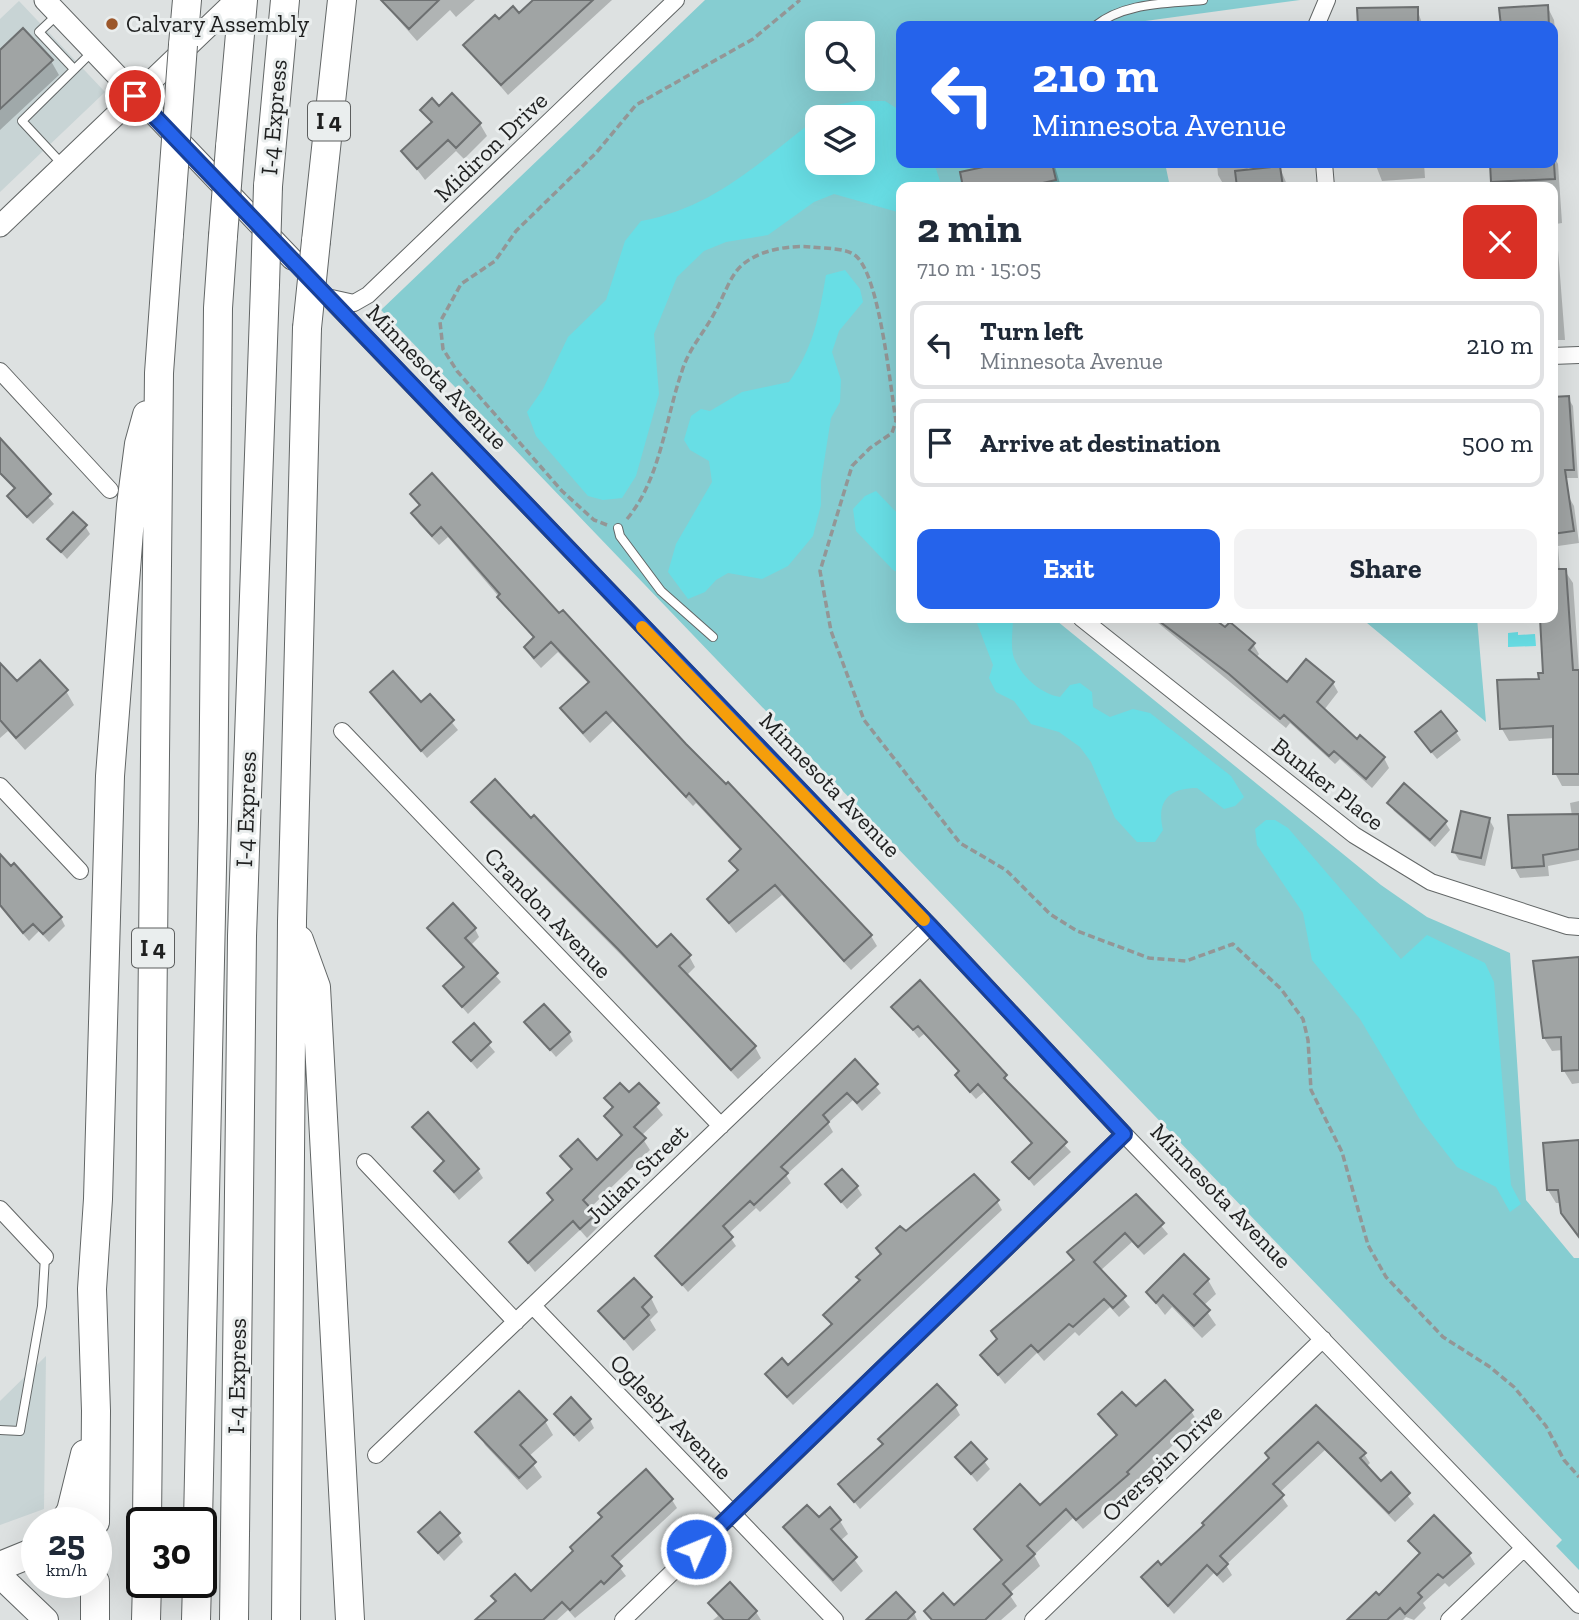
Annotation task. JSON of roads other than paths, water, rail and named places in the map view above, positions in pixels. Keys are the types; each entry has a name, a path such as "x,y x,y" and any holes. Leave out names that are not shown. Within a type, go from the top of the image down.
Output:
{"highway":[{"name":"I 4","path":"147,1507 159,373 187,0"},
{"name":"I-4 Express","path":"198,1507 213,821 218,308 243,0"},
{"name":"I-4 Express","path":"234,1620 242,936 268,186 285,0"},
{"name":"I 4","path":"286,1620 292,921 307,328 342,0"},
{"path":"96,1507 92,1289 98,1199 111,748 131,505 139,444 159,373"},
{"path":"292,921 316,987 350,1620"},
{"path":"72,1507 96,1411"},
{"path":"0,1566 21,1557"},
{"path":"95,1598 95,1620"},
{"path":"146,1620 147,1598"},
{"path":"196,1620 197,1598"}],"main road":[{"path":"0,1576 46,1620"}],"street":[{"path":"0,226 236,0"},
{"name":"Midiron Drive","path":"326,297 354,303 368,295 676,0"},
{"path":"1318,21 1327,0"},
{"name":"Minnesota Avenue","path":"52,7 326,297 930,926 1124,1134 1579,1605"},
{"path":"1558,356 1579,355"},
{"path":"0,371 110,490"},
{"name":"Bunker Place","path":"1087,623 1354,835 1396,863 1431,882 1567,926 1579,927"},
{"name":"Crandon Avenue","path":"342,731 720,1126"},
{"path":"0,786 80,871"},
{"name":"Julian Street","path":"376,1455 930,926"},
{"path":"623,1620 1124,1134"},
{"path":"365,1162 516,1322"},
{"path":"0,1209 44,1257"},
{"name":"Oglesby Avenue","path":"533,1306 835,1620"},
{"name":"Overspin Drive","path":"1033,1620 1323,1339"},
{"path":"1448,1620 1524,1548"}],"lane":[{"path":"1102,21 1131,8 1203,0"},
{"path":"52,7 38,32 74,69"},
{"path":"63,165 22,121 93,51"},
{"path":"618,528 620,536 662,591 713,637"},
{"path":"0,1430 20,1431 42,1306 44,1257"}],"place":[{"name":"Calvary Assembly","path":"112,24"}]}
